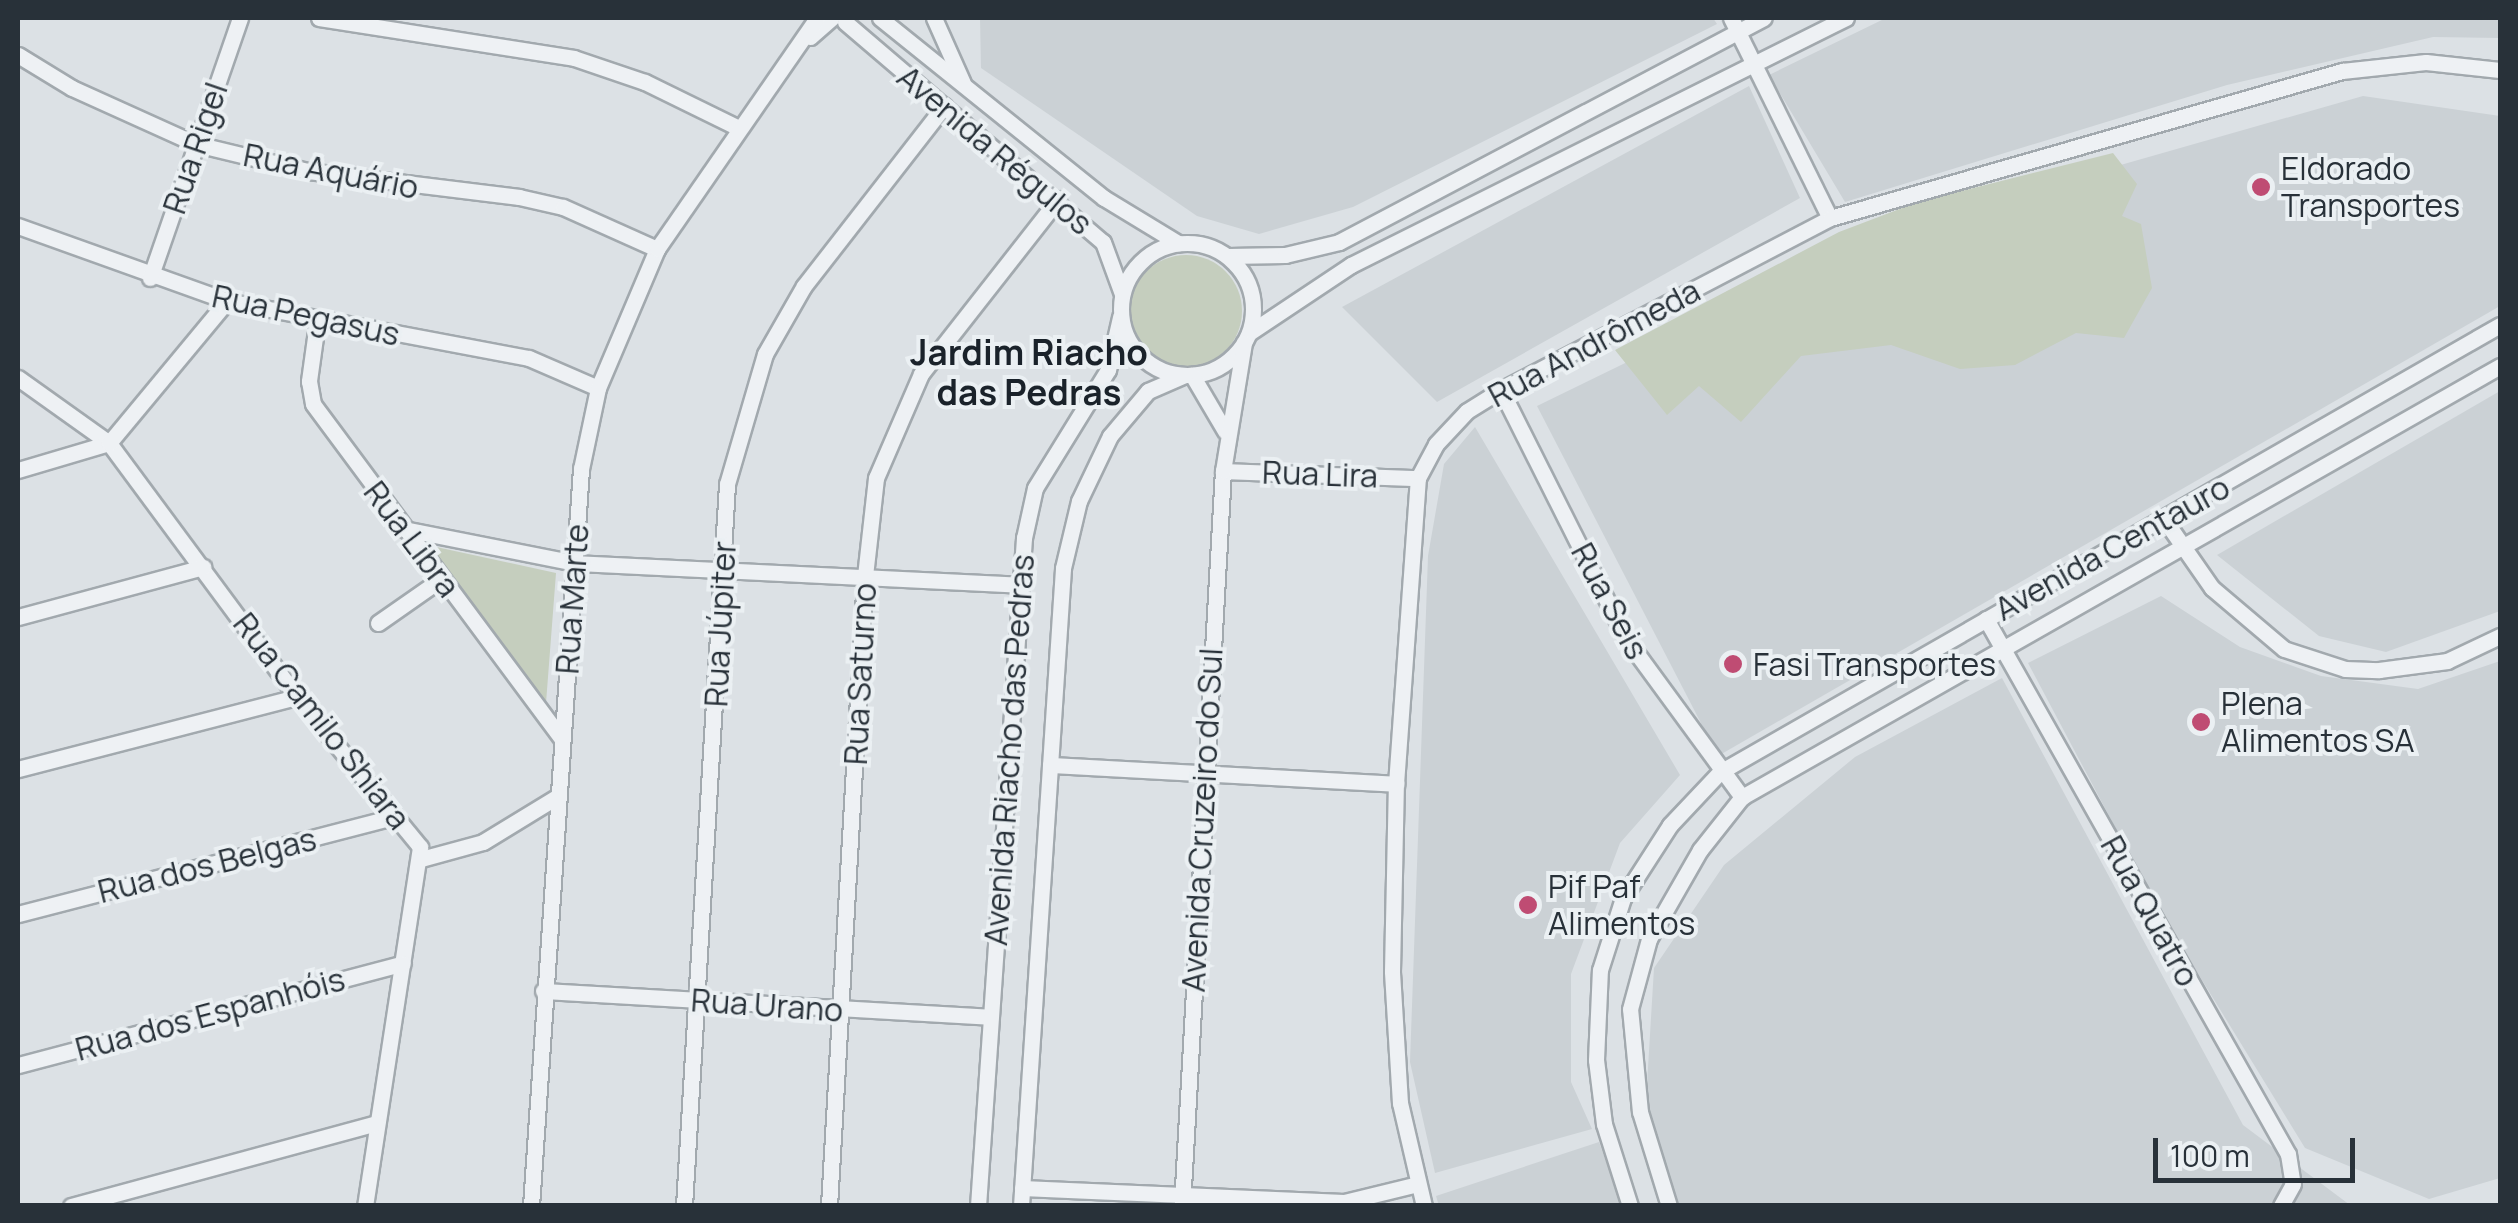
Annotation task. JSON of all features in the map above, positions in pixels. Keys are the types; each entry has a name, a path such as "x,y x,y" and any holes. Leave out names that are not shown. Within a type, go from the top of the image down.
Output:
{"street":[{"name":"Rua Rigel","path":"150,278 240,18"},
{"path":"318,18 574,58 645,82 737,127"},
{"name":"Avenida Régulos","path":"880,18 970,95 1104,198 1178,242"},
{"path":"934,18 938,40 970,95"},
{"path":"1764,18 1734,24 1339,242 1284,255 1228,256 1178,242 1142,259 1122,294 1120,317 1135,351 1166,372 1188,375 1231,359 1247,338 1351,265 1846,18"},
{"name":"Rua Marte","path":"530,1206 580,469 598,388 657,249 737,127 795,49 835,19"},
{"name":"Avenida Régulos","path":"835,19 1104,242 1122,294"},
{"path":"1734,24 1830,218"},
{"name":"Rua Aquário","path":"18,55 72,88 196,144 308,172 519,197 579,213 657,249"},
{"name":"Rua Andrômeda","path":"1424,1206 1400,1103 1392,971 1396,784 1418,478 1446,433 1501,390 1830,218 2342,71 2426,62 2500,70"},
{"name":"Rua Júpiter","path":"684,1206 728,484 765,354 804,286 944,106"},
{"name":"Rua Saturno","path":"829,1206 864,576 876,478 920,374 1058,200"},
{"name":"Rua Pegasus","path":"18,226 150,278 226,301 317,323 529,358 598,388"},
{"path":"1228,256 1252,291 1247,338"},
{"path":"18,470 108,443 226,301"},
{"name":"Avenida Riacho das Pedras","path":"978,1206 1017,585 1034,488 1094,398 1116,346 1120,317"},
{"name":"Rua Libra","path":"317,323 309,381 313,404 562,739"},
{"name":"Avenida Centauro","path":"1630,1206 1604,1124 1594,1005 1600,970 1624,898 1670,825 1720,772 2500,326"},
{"name":"Avenida Cruzeiro do Sul","path":"1182,1200 1202,774 1223,471 1226,434 1247,338"},
{"name":"Avenida Centauro","path":"1669,1206 1640,1112 1630,1010 1649,939 1700,850 1742,798 2500,366"},
{"path":"1188,375 1226,434"},
{"name":"Avenida Riacho das Pedras","path":"1020,1206 1062,568 1079,501 1128,411 1148,391 1188,375"},
{"name":"Rua Camilo Shiara","path":"18,378 108,443 298,697 413,835 421,859 365,1206"},
{"name":"Rua Seis","path":"1501,390 1626,640 1742,798"},
{"name":"Rua Lira","path":"1223,471 1418,478"},
{"path":"2164,519 2181,549 2248,624 2284,649 2345,669 2421,667 2500,636"},
{"path":"404,529 575,563 1017,585"},
{"path":"18,617 203,567"},
{"path":"378,623 441,579"},
{"name":"Rua Quatro","path":"1986,619 2288,1154 2292,1184 2282,1206"},
{"path":"18,768 298,697"},
{"path":"1050,764 1396,784"},
{"path":"421,859 483,842 558,796"},
{"name":"Rua dos Belgas","path":"18,914 396,816"},
{"name":"Rua dos Espanhóis","path":"18,1066 402,963"},
{"name":"Rua Urano","path":"543,991 990,1017"},
{"path":"71,1206 377,1123"},
{"path":"1022,1188 1182,1200 1344,1202 1418,1184"}],"shaded area":[{"path":"980,18 1713,18 1717,24 1353,207 1259,234 1197,216 981,68"},
{"path":"1886,18 2500,18 2500,38 2433,37 2227,85 1845,202 1769,75"},
{"path":"1749,86 1800,198 1437,402 1342,307"},
{"path":"2363,96 2500,116 2500,306 1718,756 1537,406 1906,226"},
{"path":"2500,391 2500,611 2386,652 2319,636 2217,555"},
{"name":"Pif Paf Alimentos","path":"1475,427 1680,775 1620,843 1571,974 1571,1082 1592,1129 1435,1173 1410,1062 1428,556 1444,464"},
{"path":"2161,596 2240,647 2321,676 2418,689 2500,661 2500,1178 2429,1199 2305,1148 2159,910 2028,663"},
{"path":"2002,678 2243,1125 2350,1205 1679,1205 1646,1101 1654,968 1724,865 1855,757"},
{"path":"1599,1142 1622,1205 1439,1206 1436,1196"}],"green space":[{"path":"2113,153 2137,184 2122,216 2141,224 2152,288 2124,338 2076,333 2015,365 1960,369 1891,345 1801,356 1741,422 1699,386 1667,415 1615,350 1839,232 1918,202"},
{"path":"1186,255 1208,259 1226,271 1238,289 1242,311 1238,333 1226,351 1208,363 1186,367 1164,363 1146,351 1134,333 1130,311 1134,289 1146,271 1164,259"},
{"path":"427,545 556,573 546,703"}],"place":[{"name":"Eldorado Transportes","path":"2261,187"},
{"name":"Fasi Transportes","path":"1733,664"},
{"name":"Plena Alimentos SA","path":"2201,722"},
{"name":"Pif Paf Alimentos","path":"1528,905"}],"district":[{"name":"Jardim Riacho das Pedras","path":"1029,372"}]}
